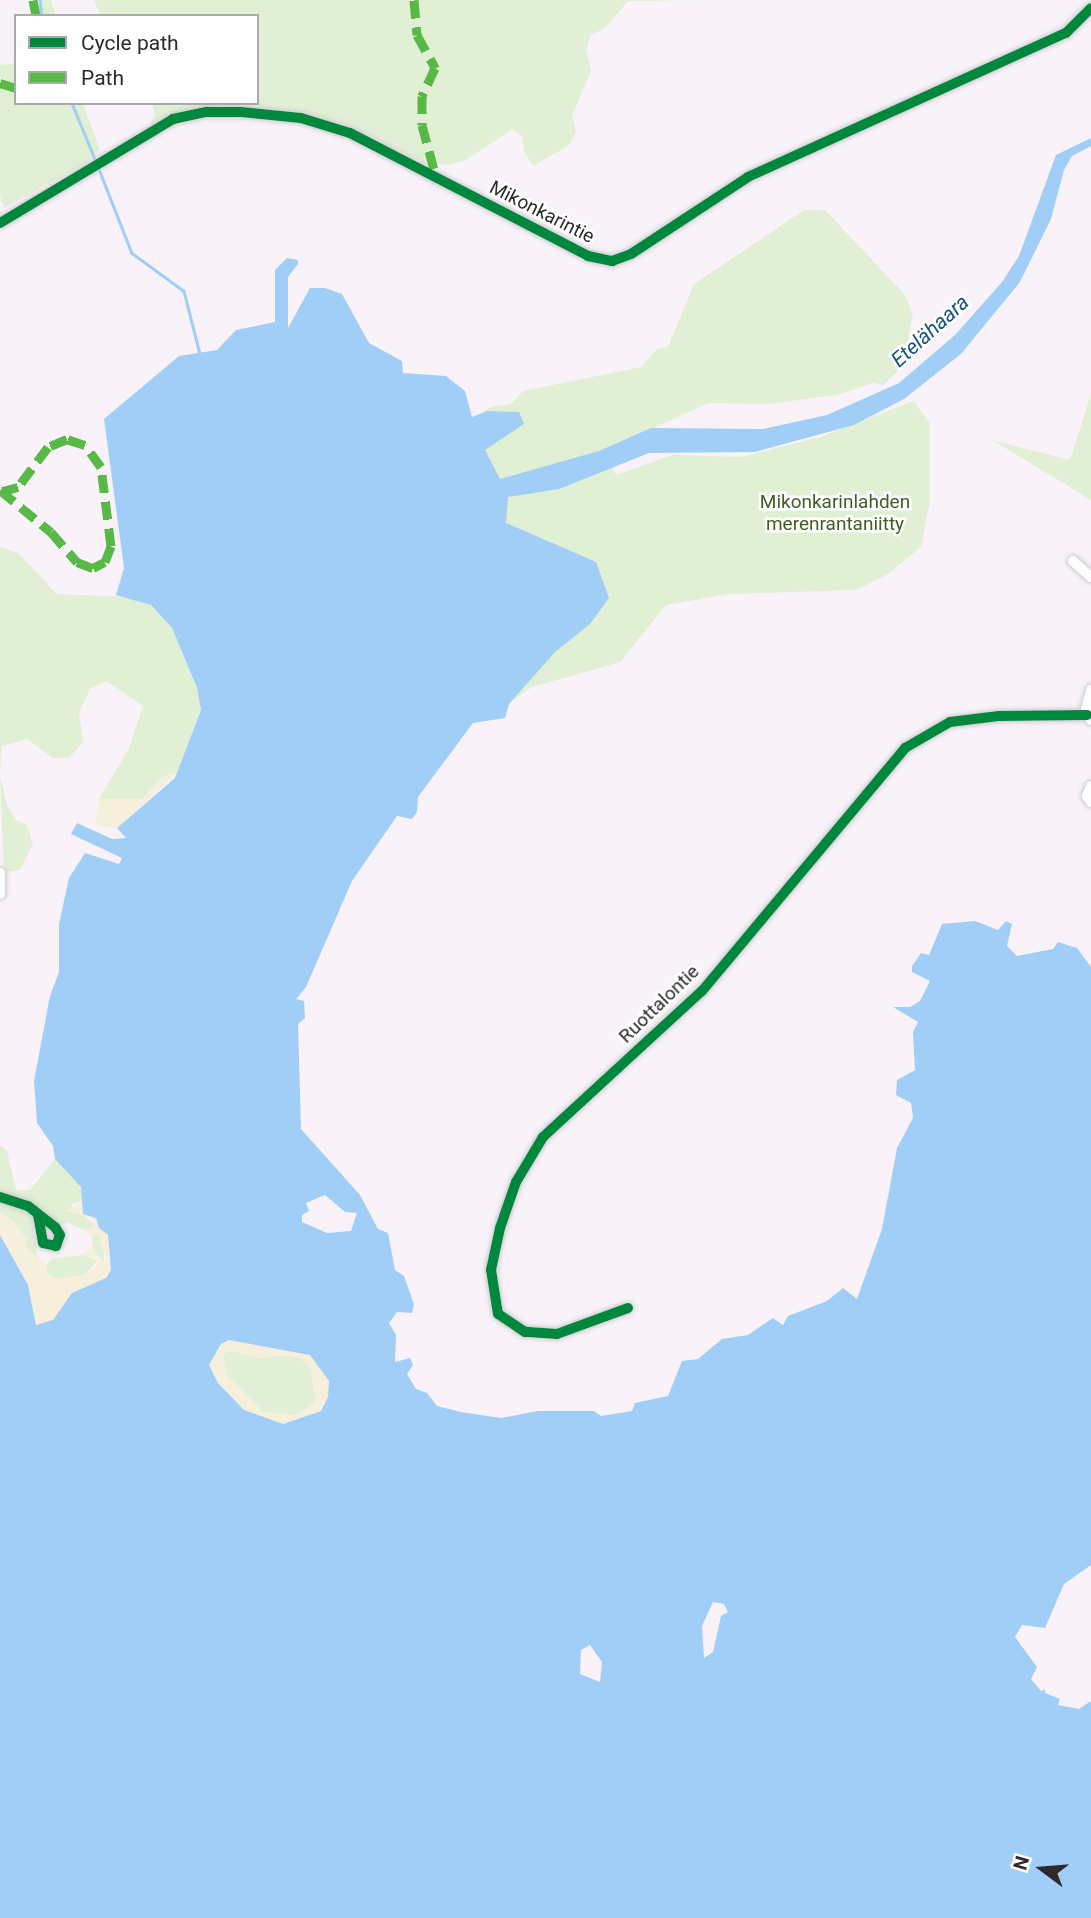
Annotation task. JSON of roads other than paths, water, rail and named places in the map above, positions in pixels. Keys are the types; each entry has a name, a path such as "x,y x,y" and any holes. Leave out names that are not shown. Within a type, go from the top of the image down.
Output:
{"street":[{"name":"Mikonkarintie","path":"1,221 173,119 207,112 241,112 301,118 341,129 587,256 612,261 748,177 1066,33 1091,8"},
{"path":"1073,561 1091,577"},
{"path":"1089,718 1091,690"},
{"name":"Ruottalontie","path":"628,1308 557,1334 525,1332 499,1314 491,1270 500,1228 516,1182 543,1137 702,991 905,748 935,728 965,719 1089,718"},
{"path":"1091,786 1087,796 1091,802"},
{"path":"0,873 0,894"},
{"path":"0,1197 21,1203 38,1216"}],"water":[{"path":"1091,138 1091,146 1072,156 1064,170 1051,219 1020,282 961,354 904,399 854,425 755,452 649,453 559,489 508,497 506,523 596,562 609,598 590,624 555,652 509,704 505,718 473,723 418,797 417,812 412,819 397,816 352,881 306,987 296,999 304,1001 305,1018 298,1024 301,1129 360,1195 378,1229 388,1233 395,1270 404,1276 414,1304 412,1313 397,1312 389,1323 396,1335 395,1362 410,1358 413,1365 407,1374 416,1389 427,1393 437,1406 501,1418 538,1411 594,1411 601,1416 632,1411 635,1403 668,1396 682,1361 698,1359 722,1339 748,1335 773,1318 783,1325 788,1316 827,1301 843,1288 857,1299 882,1229 897,1148 913,1118 911,1103 896,1095 897,1080 915,1070 913,1032 918,1022 893,1007 910,1007 920,1001 930,981 912,972 912,966 921,953 929,955 942,924 975,921 998,930 1006,921 1012,924 1007,946 1017,956 1053,949 1058,942 1077,948 1091,967 1091,1565 1064,1584 1045,1628 1022,1625 1015,1637 1037,1667 1031,1679 1041,1691 1045,1689 1045,1693 1060,1699 1058,1705 1079,1709 1091,1701 1091,1918 0,1918 0,1235 28,1285 36,1325 53,1320 72,1293 106,1278 111,1270 108,1235 99,1228 96,1218 83,1214 81,1187 55,1159 53,1146 37,1123 34,1081 50,996 59,972 59,924 69,878 85,853 119,864 122,858 71,834 77,823 112,839 126,838 117,828 175,778 201,710 197,688 172,628 151,605 116,595 124,568 104,419 179,356 217,350 236,330 275,322 275,270 287,258 298,260 288,277 288,328 310,288 325,288 342,294 369,343 402,361 403,373 446,376 465,391 472,417 488,411 519,412 524,424 485,450 500,479 599,451 651,428 763,429 827,415 899,383 955,335 1002,282 1019,256 1056,155","holes":["325,1195 345,1212 357,1213 351,1231 327,1233 302,1222 302,1215 309,1211 306,1203","229,1340 310,1355 329,1381 328,1397 321,1411 283,1424 244,1410 218,1383 209,1365 221,1344","713,1602 724,1604 728,1612 721,1616 713,1652 704,1658 702,1626","590,1645 602,1662 600,1682 580,1674 581,1650"]}],"waterway":[{"path":"40,0 42,14"},
{"path":"73,105 95,159"},
{"path":"99,169 132,253 184,291 200,354"}],"water label":[{"name":"Etelähaara","path":"930,331"}],"park label":[{"name":"Mikonkarinlahden merenrantaniitty","path":"835,513"}]}
